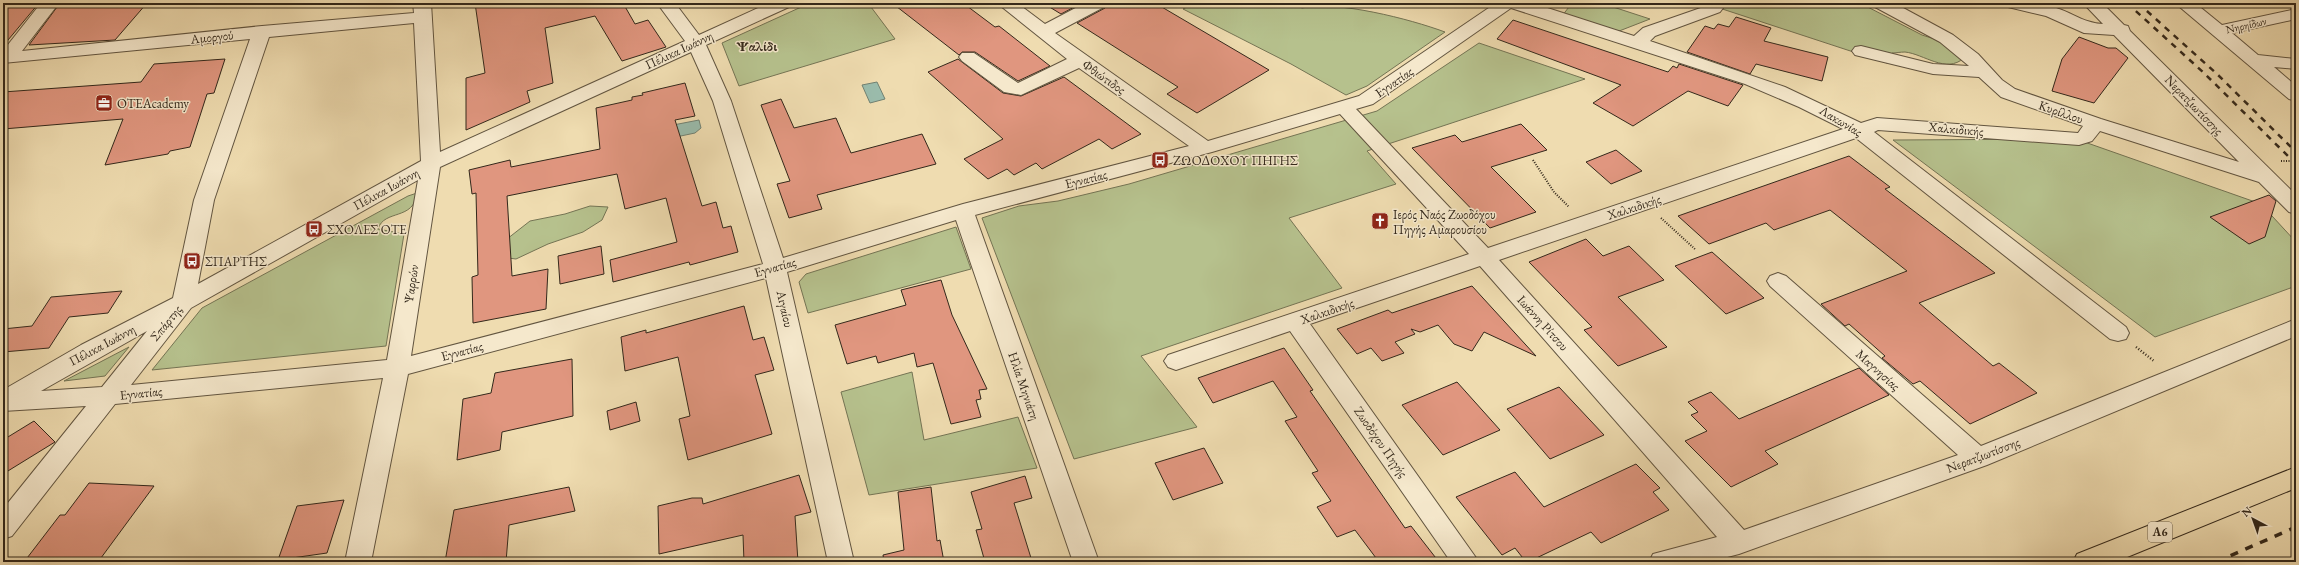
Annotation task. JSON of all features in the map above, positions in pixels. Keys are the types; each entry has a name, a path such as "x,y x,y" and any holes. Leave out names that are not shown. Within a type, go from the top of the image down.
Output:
{"highway":[{"name":"Α6","path":"2086,562 2296,477"}],"street":[{"path":"5,58 50,3"},
{"name":"Αιγαίου","path":"666,3 696,43 722,101 775,268 841,562"},
{"name":"Πέλικα Ιωάννη","path":"3,402 89,351 183,302 431,164 782,3"},
{"name":"Φθιώτιδος","path":"1006,3 1045,31 1080,60 1205,148"},
{"path":"1045,31 1098,3"},
{"name":"Εγνατίας","path":"3,402 107,396 397,368 775,268 962,211 1205,148 1370,98 1508,3"},
{"name":"Λακωνίας","path":"1514,3 1760,82 1822,109 1859,130 2118,333"},
{"name":"Κυρίλλου","path":"1881,3 1958,46 1968,54 1996,87 2008,94 2094,123 2266,177"},
{"path":"2014,3 2052,12 2090,28 2122,30"},
{"name":"Νερατζιωτίσσης","path":"2092,3 2122,30 2296,207"},
{"path":"2184,3 2296,95"},
{"path":"1637,43 1649,32 1714,8"},
{"name":"Αμοργού","path":"5,58 262,32 422,10"},
{"name":"Ψαρρών","path":"358,562 397,368 431,164 422,10"},
{"name":"Νηρηίδων","path":"2219,31 2296,14"},
{"name":"Σπάρτης","path":"3,528 183,302 204,200 262,32"},
{"path":"1861,52 1933,69 1983,72"},
{"path":"968,57 1011,88 1021,89 1080,60"},
{"path":"2254,60 2296,64"},
{"path":"2254,60 2296,81"},
{"name":"Ιωάννη Ρίτσου","path":"1344,107 1484,257 1739,543"},
{"name":"Χαλκιδικής","path":"1176,361 1296,322 1876,124 2079,139 2090,134 2094,123"},
{"name":"Ηλία Μηνιάτη","path":"962,211 1086,562"},
{"name":"Μαγνησίας","path":"1778,281 1978,458"},
{"name":"Ζωοδόχου Πηγής","path":"1296,322 1466,562"},
{"name":"Νερατζιωτίσσης","path":"1662,562 1739,543 1978,458 2176,378 2296,327"}],"path":[{"path":"1533,160 1554,192 1584,223"},
{"path":"2281,161 2296,161"},
{"path":"1645,203 1696,250"},
{"path":"2118,333 2176,378"}],"green space":[{"path":"810,3 868,3 895,39 739,86 722,43"},
{"path":"1194,3 1293,3 1302,8 1316,6 1353,9 1373,12 1413,22 1445,32 1367,86 1346,95 1291,64 1183,9"},
{"path":"1572,3 1601,3 1650,19 1614,33 1562,16"},
{"path":"1704,3 1860,3 1922,35 1944,42 1964,58 1950,64 1942,64 1912,53 1901,52 1892,53 1887,63"},
{"path":"1479,43 1585,79 1367,151 1396,184 1289,218 1342,288 1141,356 1197,427 1074,459 982,218 1019,206 1058,201 1129,184 1377,111"},
{"path":"2076,139 2261,204 2296,242 2296,286 2155,337 1893,140"},
{"path":"417,193 415,202 410,208 386,219 381,223 378,229 404,234 386,346 152,370 202,308 408,196"},
{"path":"590,206 608,207 602,220 583,232 548,244 516,259 500,257 498,246 530,221 565,214"},
{"path":"956,227 971,269 808,313 799,282 806,274"},
{"path":"129,347 105,376 64,381"},
{"path":"912,372 924,440 1018,417 1037,468 869,495 841,392"}],"shaded area":[{"path":"877,82 885,99 870,103 862,85"},
{"path":"699,120 701,128 695,133 676,137 668,126"}],"building":[{"path":"3,3 39,3 3,46"},
{"path":"60,3 147,3 115,40 29,45"},
{"path":"475,3 623,3 635,24 648,20 666,47 622,61 595,16 545,28 553,83 527,91 530,102 466,130 466,78 485,73"},
{"path":"892,3 963,3 995,27 999,26 1050,66 1018,81 975,52 962,52 959,55"},
{"path":"1043,3 1082,3 1061,14"},
{"path":"1108,3 1155,3 1269,70 1197,113 1167,94 1178,87 1077,23 1105,8"},
{"path":"1736,17 1771,28 1764,41 1828,57 1822,81 1756,64 1750,74 1687,52 1705,26 1714,29 1718,24 1729,27"},
{"path":"1513,20 1668,72 1673,66 1677,68 1679,64 1743,85 1728,106 1688,91 1633,126 1593,103 1621,85 1497,39"},
{"path":"2079,37 2108,48 2116,48 2128,58 2094,103 2052,91 2062,59"},
{"name":"OTEAcademy","path":"225,59 214,93 207,94 190,147 170,151 168,154 105,165 123,119 3,129 3,92 141,82 154,64"},
{"path":"958,59 1003,93 1021,96 1064,77 1141,134 1112,149 1099,139 1042,169 1036,163 1014,175 1007,169 988,179 964,159 1003,139 928,72"},
{"path":"685,83 695,116 675,120 702,206 716,202 723,228 731,226 738,252 690,265 689,262 613,282 610,260 677,242 666,198 625,209 617,174 507,196 512,276 548,269 546,309 473,323 472,277 478,275 476,193 472,194 469,170 510,160 511,167 600,149 596,108 632,100 632,97 643,95 642,93"},
{"path":"781,99 794,128 836,118 851,153 922,134 936,164 817,195 822,209 789,218 777,184 790,181 761,105"},
{"path":"1521,124 1547,150 1491,167 1536,212 1490,228 1412,148 1455,135 1462,142"},
{"path":"1616,150 1642,171 1611,184 1586,162"},
{"path":"1849,156 1890,187 1885,189 1995,273 1919,303 1993,366 1999,363 2037,393 1970,424 1920,381 1913,384 1882,358 1885,356 1849,324 1845,326 1821,304 1907,271 1830,210 1774,230 1766,223 1709,244 1678,216"},
{"path":"2269,195 2276,201 2265,237 2249,244 2210,217"},
{"path":"1586,239 1603,256 1629,246 1664,280 1618,297 1667,347 1618,366 1584,330 1592,327 1529,262"},
{"path":"601,246 604,274 560,284 558,256"},
{"path":"1712,252 1764,298 1726,314 1675,266"},
{"path":"941,280 952,315 987,389 979,390 981,399 976,400 981,417 951,424 933,363 917,367 914,353 878,363 876,356 847,364 835,325 906,305 901,290"},
{"path":"1472,286 1536,356 1484,332 1472,351 1454,344 1438,325 1420,332 1411,329 1415,334 1395,342 1404,353 1382,361 1371,348 1357,354 1337,329 1388,310 1392,313"},
{"path":"122,291 108,313 69,317 49,348 3,352 3,329 32,326 51,297"},
{"path":"744,306 753,340 764,337 774,370 755,375 772,434 688,460 679,419 690,416 678,357 625,371 621,337 646,330 646,333"},
{"path":"1284,348 1313,390 1310,391 1405,528 1411,526 1439,562 1379,562 1355,530 1337,537 1317,507 1331,501 1312,473 1318,471 1285,421 1297,417 1273,381 1213,403 1198,378"},
{"path":"572,359 573,416 502,432 500,450 457,460 463,399 491,393 495,373"},
{"path":"1859,368 1889,395 1765,451 1778,464 1731,487 1685,441 1707,431 1691,415 1698,412 1688,402 1711,392 1739,419"},
{"path":"1457,382 1500,430 1443,455 1402,405"},
{"path":"1559,387 1604,435 1550,459 1507,409"},
{"path":"636,402 640,421 610,430 607,411"},
{"path":"34,421 55,442 3,474 3,440"},
{"path":"1204,448 1223,483 1173,500 1155,463"},
{"path":"1636,464 1660,488 1653,492 1669,510 1601,543 1591,532 1528,562 1526,562 1515,548 1502,555 1456,497 1515,472 1544,507"},
{"path":"799,475 811,512 795,516 798,562 744,562 743,535 659,554 658,506 692,498 702,498 703,504"},
{"path":"1025,476 1032,498 1014,503 1031,558 1017,562 985,562 976,530 982,529 971,492"},
{"path":"89,483 154,486 98,562 24,562 60,515 65,515"},
{"path":"569,487 575,511 509,525 506,562 445,562 454,510"},
{"path":"931,487 937,541 940,540 944,562 884,562 883,555 904,550 898,492"},
{"path":"344,500 327,553 278,560 297,506"}],"railway":[{"path":"2127,3 2204,73 2296,164"},
{"path":"2138,3 2217,74 2296,152"},
{"path":"2216,562 2296,527"}],"place":[{"name":"OTEAcademy","path":"104,103"},
{"name":"ΖΩΟΔΟΧΟΥ ΠΗΓΗΣ","path":"1160,160"},
{"name":"Ιερός Ναός Ζωοδόχου Πηγής Αμαρουσίου","path":"1380,221"},
{"name":"ΣΧΟΛΕΣ ΟΤΕ","path":"314,229"},
{"name":"ΣΠΑΡΤΗΣ","path":"192,261"}],"district":[{"name":"Ψαλίδι","path":"757,46"}]}
